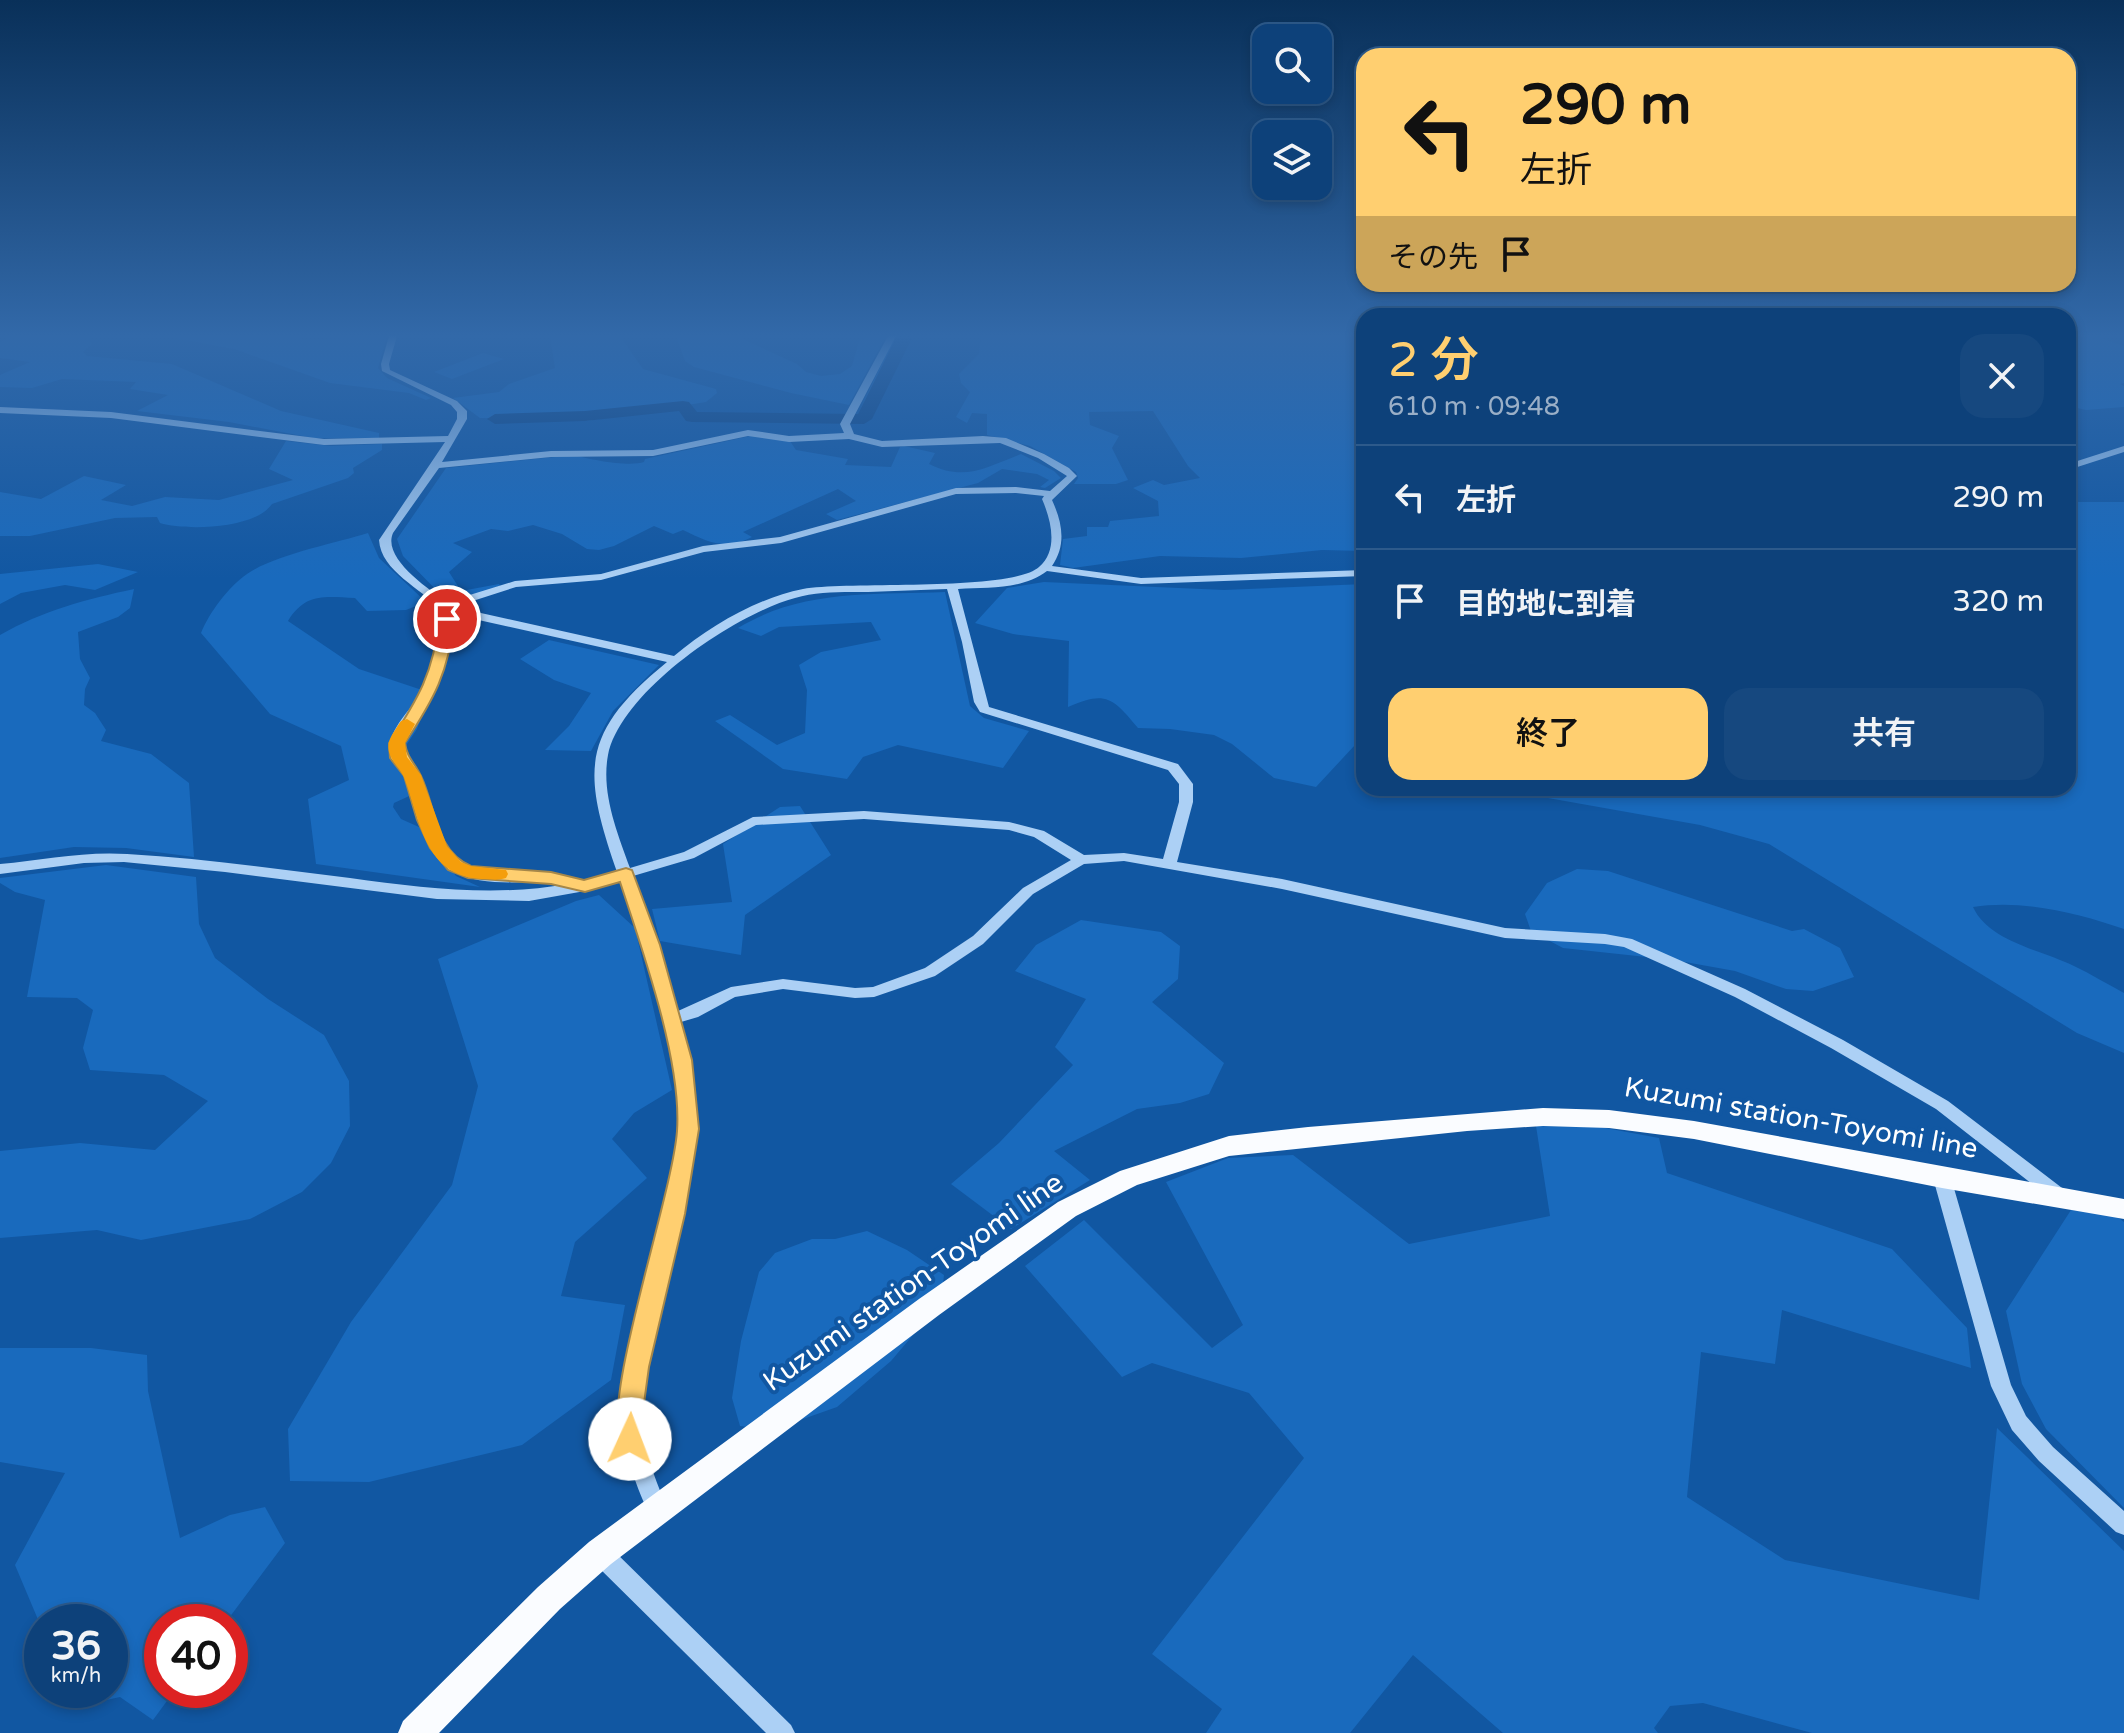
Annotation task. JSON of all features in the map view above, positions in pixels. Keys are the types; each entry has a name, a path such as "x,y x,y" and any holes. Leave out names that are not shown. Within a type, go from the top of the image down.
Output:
{"main road":[{"name":"Kuzumi station-Toyomi line","path":"415,1733 549,1598 600,1553 929,1307 1067,1209 1129,1178 1229,1146 1467,1122 1543,1117 1609,1119 1709,1133 2124,1209"}],"street":[{"path":"126,417 324,442 452,439"},
{"path":"462,417 437,465 388,533 384,544 394,563 448,609 676,660"},
{"path":"849,417 845,424 850,436"},
{"path":"437,465 551,454 653,453 748,433 789,439 850,436 872,442 966,439 1007,442 1071,473 1071,481 1047,499 1057,524 1057,540 1047,568 1029,580 819,590 776,600 728,625 676,660 627,710 604,746 600,787 606,818 651,945 681,1060 688,1129 674,1214 631,1403 630,1439 640,1473 657,1509"},
{"path":"2076,464 2124,449"},
{"path":"448,609 515,584 601,577 703,549 781,540 956,491 1016,490 1050,494"},
{"path":"1047,568 1141,581 1356,573"},
{"path":"952,586 984,709 1142,756 1173,767 1183,778 1186,802 1169,864"},
{"path":"448,609 443,653 428,696 397,743 399,758 412,775 426,820 439,848 455,866 468,872 551,878 585,886"},
{"path":"0,869 84,859 124,858 472,897 529,896 585,886 689,855 753,821 864,815 1009,826 1039,834 1081,860"},
{"path":"670,1019 692,1013 731,992 783,984 855,993 874,992 930,972 978,940 1028,891 1081,860 1124,857 1282,884 1505,933 1627,943 1740,993 1850,1051 1942,1105 2060,1196"},
{"path":"1942,1178 2001,1386 2019,1423 2046,1454 2124,1525"},
{"path":"600,1553 783,1733"}],"shaded area":[{"path":"186,417 307,417 379,433 379,438 313,438"},
{"path":"478,417 613,417 587,421"},
{"path":"956,417 970,417 967,423"},
{"path":"987,417 1089,417 1090,425 1119,436 1112,448 1128,480 1116,484 1074,484 1078,478 1076,472 1030,446 987,435"},
{"path":"1157,417 1356,417 1356,551 1322,550 1241,558 1160,556 1073,568 1060,565 1063,539 1087,536 1087,527 1108,527 1110,521 1159,516 1158,501 1133,488 1153,480 1164,485 1200,478 1188,466"},
{"path":"755,435 790,441 796,450 848,459 845,465 891,467 900,447 904,446 935,453 929,464 954,472 975,471 1021,454 1054,471 1061,478 1045,488 1040,487 1049,480 1037,474 1002,469 978,483 837,520 826,514 856,501 838,489 743,532 752,537 733,544 709,541 683,530 673,534 654,526 599,550 587,549 562,534 533,525 508,531 491,529 453,543 472,552 449,572 461,591 500,586 457,600 445,599 403,556 397,539 446,468 575,455 629,464"},
{"path":"286,441 331,446 382,444 382,450 353,468 354,473 348,478 272,504 251,519 236,523 186,527 160,523 157,517 115,518 30,536 0,536 0,492 41,499 84,476 126,485 101,500 132,506 165,497 219,500 293,480 269,469"},
{"path":"2076,502 2124,502 2124,929 2030,906 1973,907 1991,929 2004,937 2074,966 2124,993 2124,1053 2077,1033 1769,844 1700,825 1537,796 2076,796"},
{"path":"368,533 379,558 426,602 406,610 367,611 355,598 317,598 302,605 288,621 359,669 431,693 417,729 405,747 414,762 418,792 394,803 393,807 401,819 419,827 456,876 480,887 316,864 308,799 349,780 341,746 270,714 201,633 220,600 247,574 289,555"},
{"path":"98,564 138,572 95,590 65,585 21,593 0,604 0,574"},
{"path":"1044,582 1224,590 1356,584 1356,745 1316,787 1274,778 1232,744 1214,735 1138,728 1108,700 1091,699 1068,707 1069,641 1013,634 975,623 1007,588"},
{"path":"134,589 130,608 118,617 78,632 80,659 90,678 85,689 84,705 95,713 106,730 101,741 151,754 189,783 194,857 126,848 74,847 0,858 0,635 65,607"},
{"path":"945,592 970,706 984,718 1029,731 1003,768 898,745 863,757 847,779 783,769 715,721 730,715 777,745 805,733 807,690 799,665 821,652 881,640 871,622 779,627 761,636 738,628 762,615 812,600 864,594"},
{"path":"549,640 659,665 613,711 591,751 545,750 569,726 591,693 554,680 520,659"},
{"path":"800,806 831,855 745,915 741,955 660,941 652,909 732,902 723,844 780,807"},
{"path":"106,865 196,877 199,924 215,958 268,999 324,1035 349,1081 350,1126 331,1163 302,1192 250,1219 141,1240 97,1230 0,1238 0,1151 80,1143 155,1150 208,1101 164,1075 90,1070 83,1048 93,1010 77,998 27,997 45,900 15,892 0,883 0,878"},
{"path":"1577,869 1608,871 1792,931 1804,929 1840,948 1854,977 1813,991 1786,989 1735,971 1674,960 1563,948 1531,931 1525,914 1547,883"},
{"path":"599,895 635,928 672,1090 634,1113 612,1139 647,1178 575,1242 561,1296 625,1305 611,1380 522,1445 369,1482 290,1481 288,1429 351,1322 452,1185 478,1086 438,959 576,901"},
{"path":"1081,920 1161,932 1180,946 1178,979 1152,1002 1224,1063 1209,1094 1180,1103 1137,1109 1054,1151 1090,1180 1011,1229 951,1184 999,1143 1073,1065 1055,1047 1086,999 1015,971 1036,945"},
{"path":"1536,1126 1600,1127 1659,1138 1667,1173 1892,1249 1967,1328 1971,1368 1782,1310 1775,1364 1701,1352 1687,1497 1785,1560 1979,1600 1997,1428 2124,1551 2124,1733 1812,1733 1703,1703 1670,1706 1654,1728 1658,1733 1503,1733 1413,1655 1350,1733 1206,1733 1222,1709 1152,1654 1304,1458 1249,1393 1152,1363 1122,1377 1025,1266 1084,1220 1212,1348 1243,1325 1166,1182 1228,1158 1293,1155 1409,1244 1550,1216"},
{"path":"2071,1210 2116,1216 2124,1222 2124,1508 2046,1429 2022,1384 2006,1311"},
{"path":"867,1231 907,1250 944,1275 941,1302 891,1361 837,1407 772,1430 740,1426 732,1398 741,1341 759,1272 775,1253 812,1239 835,1239"},
{"path":"0,1348 91,1348 147,1355 148,1391 180,1538 230,1515 265,1507 285,1543 239,1604 144,1604 144,1708 162,1708 153,1720 128,1703 128,1604 31,1604 15,1565 65,1473 0,1462"}],"waterway":[{"path":"495,419 559,417"},
{"path":"692,417 865,417"}],"slow traffic":[{"path":"407,724 397,743 399,758 412,775 426,820 439,848 455,866 468,872 499,874"}],"route":[{"path":"447,619 443,653 428,696 405,726 397,743 399,758 412,775 426,820 439,848 455,866 468,872 551,878 579,882 585,886 626,874 651,945 681,1060 688,1129 674,1214 637,1367 631,1403 630,1439"}]}
